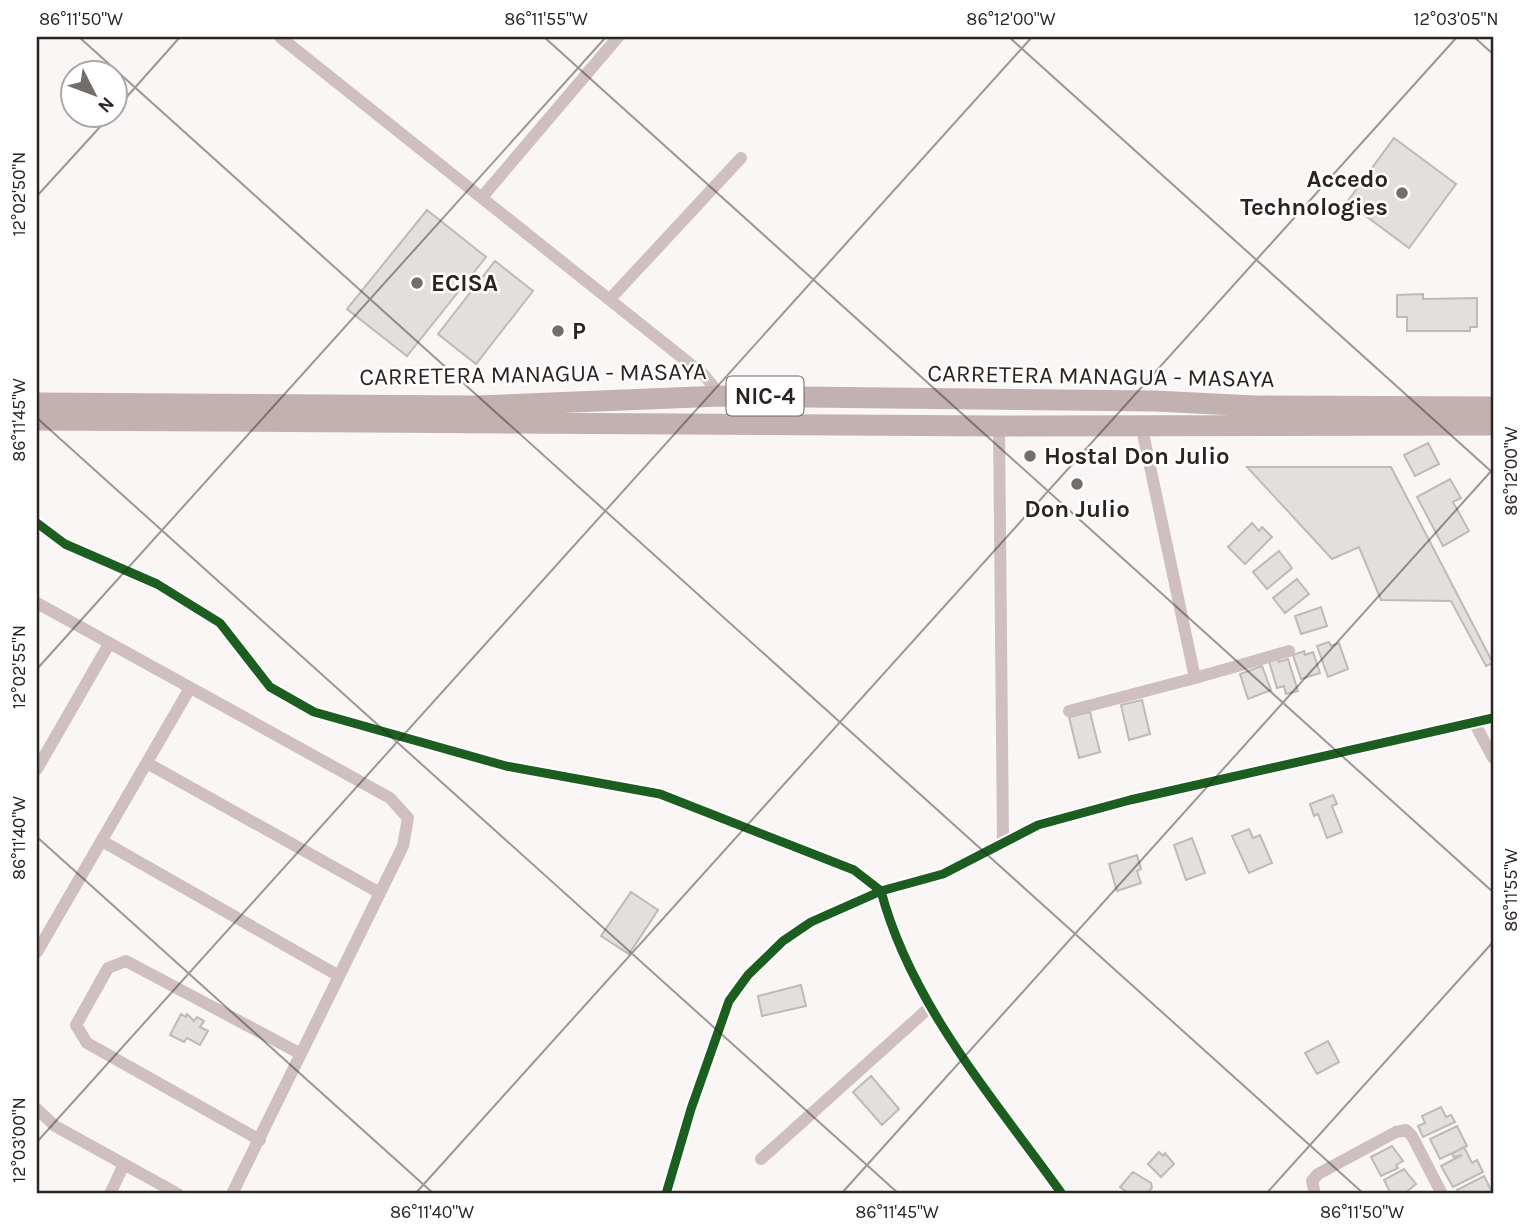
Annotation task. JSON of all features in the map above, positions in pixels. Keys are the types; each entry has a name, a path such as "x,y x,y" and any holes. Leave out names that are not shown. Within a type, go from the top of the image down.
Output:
{"highway":[{"name":"CARRETERA MANAGUA - MASAYA","path":"37,403 477,406 721,396 1155,401 1254,406 1493,407"},
{"name":"CARRETERA MANAGUA - MASAYA","path":"37,420 999,426 1493,425"}],"street":[{"path":"280,37 705,374 721,396"},
{"path":"483,196 618,37"},
{"path":"610,299 741,159"},
{"path":"1142,424 1195,678"},
{"path":"999,426 1003,842"},
{"path":"37,523 65,544 157,584 220,623 270,687 314,712 506,766 660,794 854,870 881,891 889,921 930,1007 1062,1194"},
{"path":"37,603 390,799 408,818 403,846 232,1194"},
{"path":"37,769 109,645"},
{"path":"1069,711 1289,650"},
{"path":"37,951 190,688"},
{"path":"666,1194 691,1109 725,1013 748,975 783,941 810,922 881,891 943,874 1038,825 1130,800 1493,718"},
{"path":"1475,724 1493,758"},
{"path":"147,763 380,893"},
{"path":"102,841 339,976"},
{"path":"260,1140 87,1043 76,1025 108,968 126,961 301,1054"},
{"path":"761,1159 930,1007"},
{"path":"37,1109 55,1126 178,1194"},
{"path":"1315,1194 1312,1181 1318,1174 1396,1132 1406,1130 1412,1136 1442,1194"},
{"path":"110,1194 124,1164"}],"building":[{"name":"Accedo Technologies","path":"1394,138 1456,184 1409,248 1347,202"},
{"name":"ECISA","path":"427,210 486,257 407,356 347,309"},
{"path":"495,261 533,291 476,364 438,334"},
{"path":"1423,294 1423,299 1477,298 1477,327 1470,327 1470,331 1407,331 1407,317 1397,317 1397,295"},
{"path":"1428,443 1439,464 1415,476 1404,455"},
{"path":"1247,467 1391,467 1493,663 1486,666 1451,601 1381,600 1359,547 1332,559"},
{"path":"1450,479 1461,498 1453,502 1469,531 1443,546 1417,497"},
{"path":"1252,523 1259,531 1262,527 1272,537 1245,564 1228,547"},
{"path":"1279,551 1292,568 1267,589 1253,572"},
{"path":"1297,579 1309,594 1285,613 1273,598"},
{"path":"1321,607 1327,626 1301,634 1295,616"},
{"path":"1329,642 1331,646 1339,643 1348,669 1328,677 1317,646"},
{"path":"1304,651 1305,655 1313,652 1320,673 1301,679 1293,655"},
{"path":"1277,655 1279,662 1288,659 1298,691 1286,694 1284,686 1277,688 1268,658"},
{"path":"1262,666 1271,690 1248,699 1240,674"},
{"path":"1142,700 1150,734 1129,740 1121,705"},
{"path":"1090,712 1100,752 1079,758 1069,717"},
{"path":"1333,795 1337,804 1332,806 1342,832 1327,838 1318,814 1314,816 1310,804"},
{"path":"1249,829 1253,838 1260,835 1272,863 1249,873 1232,836"},
{"path":"1192,838 1205,873 1186,880 1174,845"},
{"path":"1137,855 1141,869 1137,871 1141,883 1117,891 1109,864"},
{"path":"631,892 658,910 629,954 601,936"},
{"path":"801,985 806,1006 762,1016 758,996"},
{"path":"181,1014 186,1017 187,1014 194,1021 197,1017 204,1021 200,1027 208,1031 200,1045 187,1038 184,1042 170,1035"},
{"path":"1328,1041 1339,1062 1317,1074 1305,1053"},
{"path":"871,1076 899,1109 882,1125 853,1092"},
{"path":"1441,1107 1446,1117 1451,1115 1455,1122 1423,1137 1418,1126 1425,1123 1422,1116"},
{"path":"1457,1126 1467,1146 1440,1159 1430,1139"},
{"path":"1392,1146 1403,1161 1396,1165 1398,1168 1381,1176 1371,1157"},
{"path":"1464,1147 1472,1163 1477,1160 1483,1172 1453,1187 1441,1166 1462,1155 1454,1157 1452,1154"},
{"path":"1159,1152 1163,1156 1165,1153 1174,1164 1161,1177 1148,1164"},
{"path":"1404,1169 1416,1184 1404,1194 1391,1194 1384,1180"},
{"path":"1133,1172 1151,1183 1152,1188 1146,1194 1129,1194 1120,1187"},
{"path":"1484,1176 1493,1194 1459,1194 1457,1190"}],"cycle path":[{"path":"37,523 65,544 157,584 220,623 270,687 314,712 506,766 660,794 854,870 881,891 943,874 1038,825 1130,800 1493,718"},
{"path":"666,1194 691,1109 729,1001 748,975 783,941 811,922 881,891 895,933 934,1012 983,1087 1062,1194"}],"place":[{"name":"Accedo Technologies","path":"1402,193"},
{"name":"ECISA","path":"417,283"},
{"name":"P","path":"558,331"},
{"name":"Hostal Don Julio","path":"1030,456"},
{"name":"Don Julio","path":"1077,484"}]}
